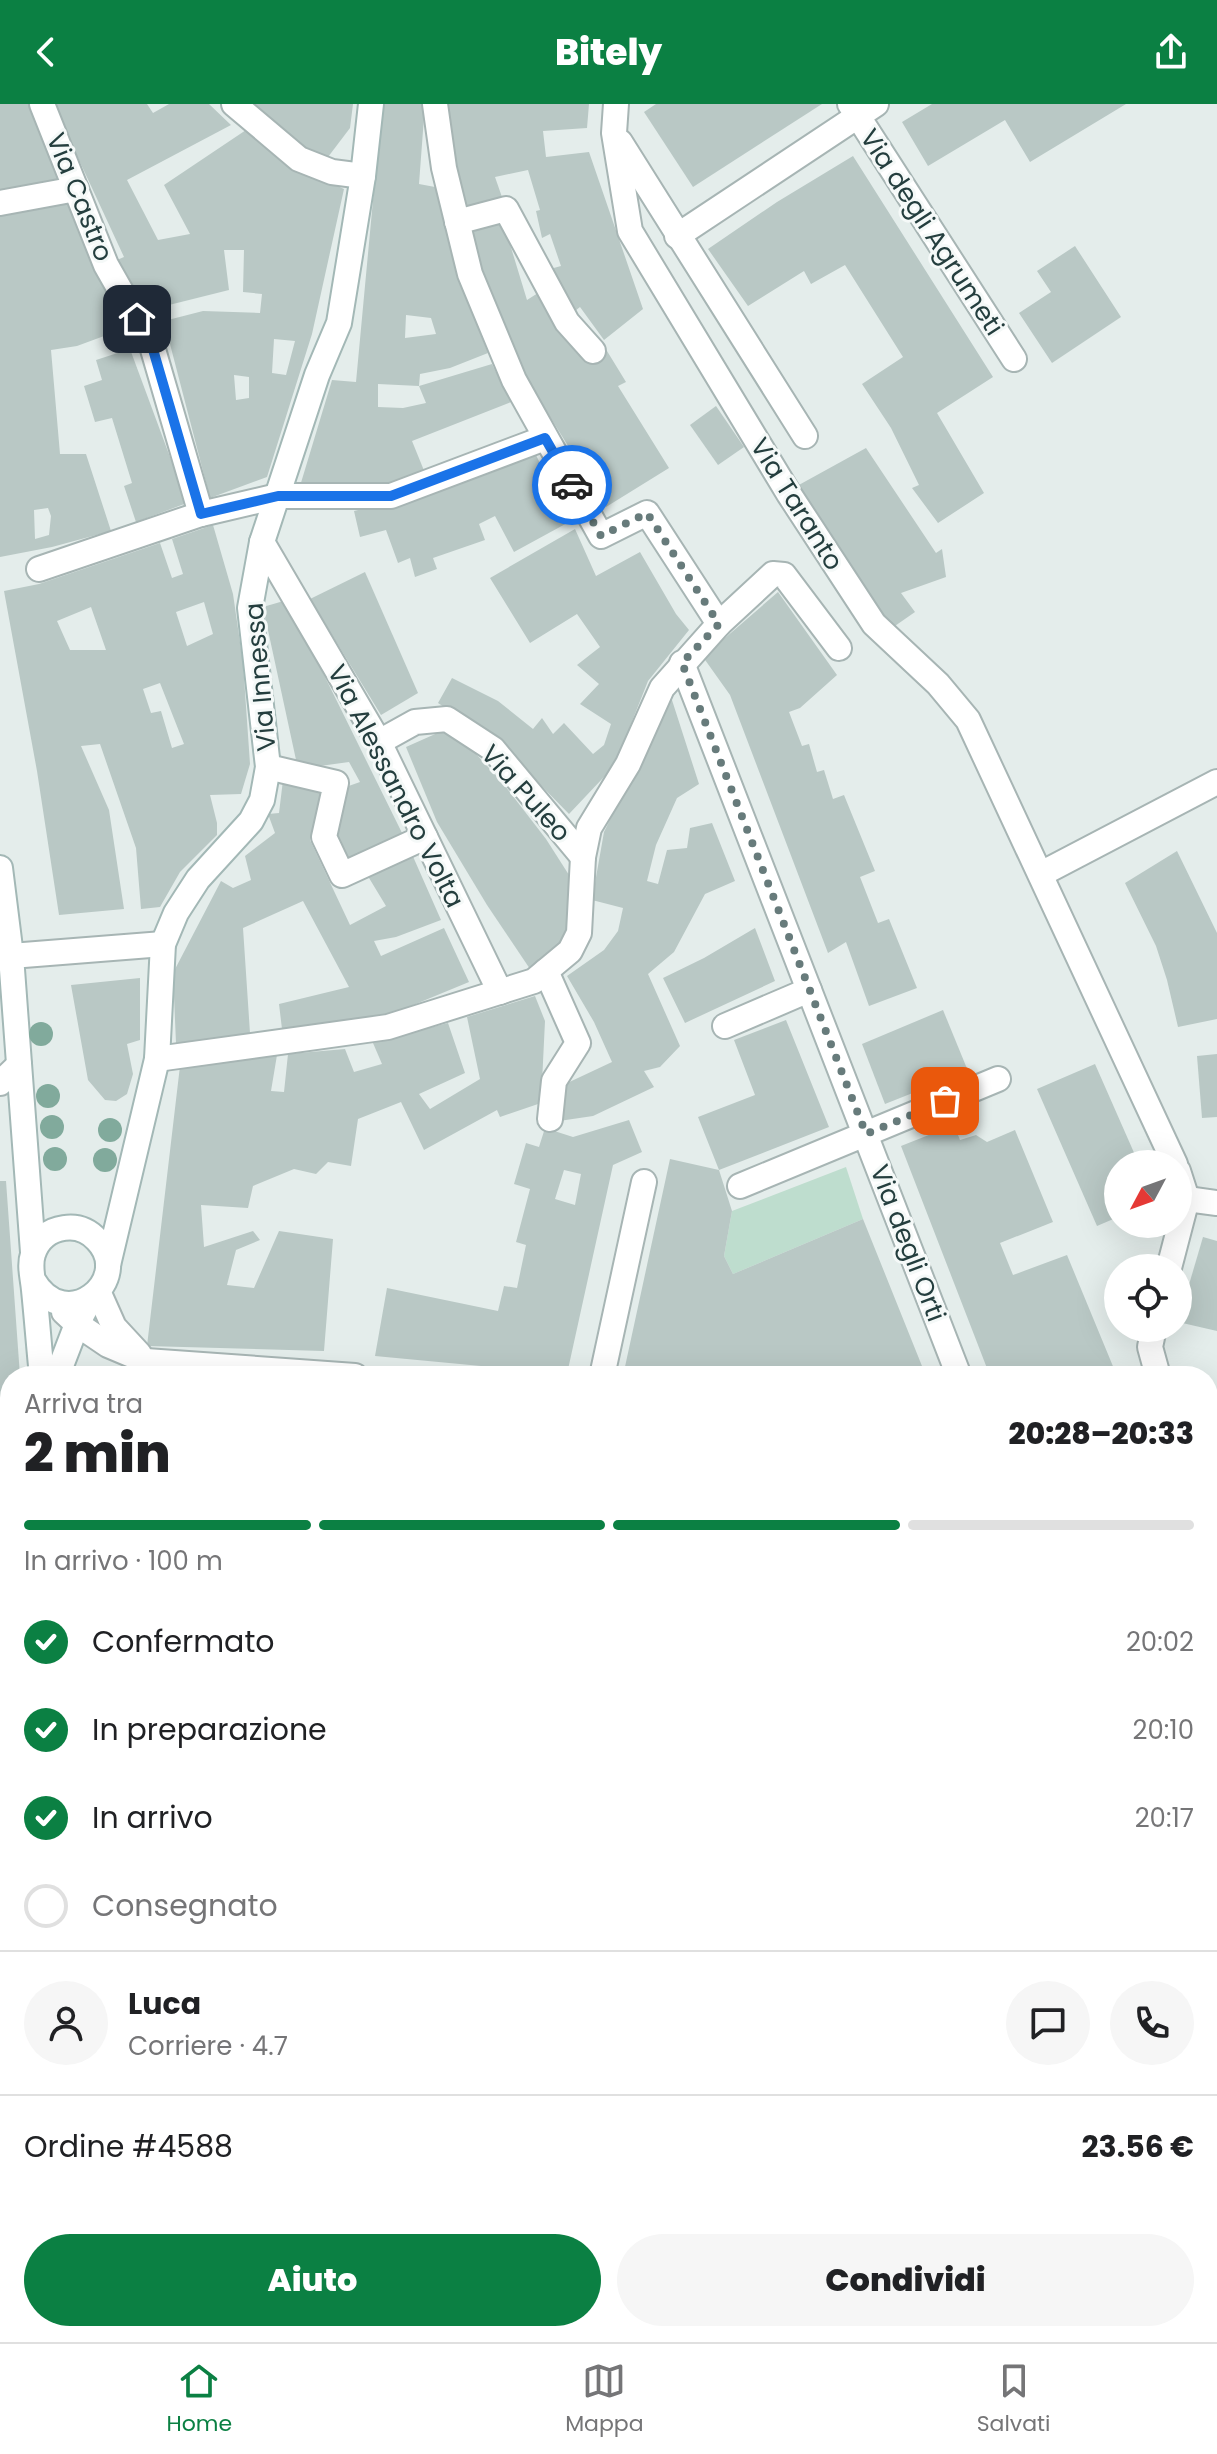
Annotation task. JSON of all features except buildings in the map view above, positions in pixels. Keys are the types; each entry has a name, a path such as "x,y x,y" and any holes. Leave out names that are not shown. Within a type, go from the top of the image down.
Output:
{"street":[{"name":"Via Castro","path":"42,104 106,265 152,346 201,514"},
{"path":"234,104 299,159 332,172 363,176"},
{"name":"Via Innessa","path":"108,1265 165,1052 163,944 176,913 198,879 251,821 262,800 268,767 250,608 262,542 317,375 339,323 363,176 371,104"},
{"path":"435,104 444,168 470,274 514,380 545,438 601,536 647,513 719,624"},
{"name":"Via Taranto","path":"616,104 614,133 630,231 789,494 874,624 938,684 968,720 1169,1150"},
{"path":"677,236 861,108"},
{"name":"Via degli Agrumeti","path":"861,108 1014,359"},
{"path":"614,133 805,436"},
{"path":"0,203 76,189"},
{"path":"457,222 506,209 567,322 593,351"},
{"path":"39,569 201,514 278,496 391,496 545,438"},
{"name":"Via Alessandro Volta","path":"262,542 379,742 500,992"},
{"path":"165,1052 388,1027 534,981 570,951 579,933 583,857 589,828 628,764 662,688 690,655 773,574 784,575 839,648"},
{"name":"Via degli Orti","path":"690,655 809,990 955,1366"},
{"name":"Via Puleo","path":"379,742 415,722 447,719 493,749 583,857"},
{"path":"268,767 336,783 324,837 342,875 425,837"},
{"path":"1041,874 1217,782"},
{"path":"0,868 7,949 8,1028 19,1065 33,1252 30,1264 41,1366"},
{"path":"7,949 163,944"},
{"path":"546,971 578,1043 554,1081 550,1119"},
{"path":"725,1026 809,990"},
{"path":"0,1083 19,1065"},
{"path":"740,1186 998,1079"},
{"path":"604,1366 644,1182"},
{"path":"1192,1200 1217,1203"},
{"path":"33,1252 47,1233 70,1227 81,1229 100,1242 108,1265 104,1284 94,1294 77,1324 61,1366"},
{"path":"33,1280 38,1289 77,1324 108,1345 146,1361 216,1366"},
{"path":"53,1301 73,1304 94,1294"},
{"path":"94,1294 114,1327 146,1361"},
{"path":"1151,1342 1155,1366"}],"green space":[{"path":"846,1167 863,1219 733,1274 724,1256 732,1211"}],"way so far":[{"path":"572,485 601,536 647,513 719,624 682,663 866,1134 945,1101"}],"route":[{"path":"137,319 152,346 201,514 278,496 391,496 545,438 572,485"}]}
